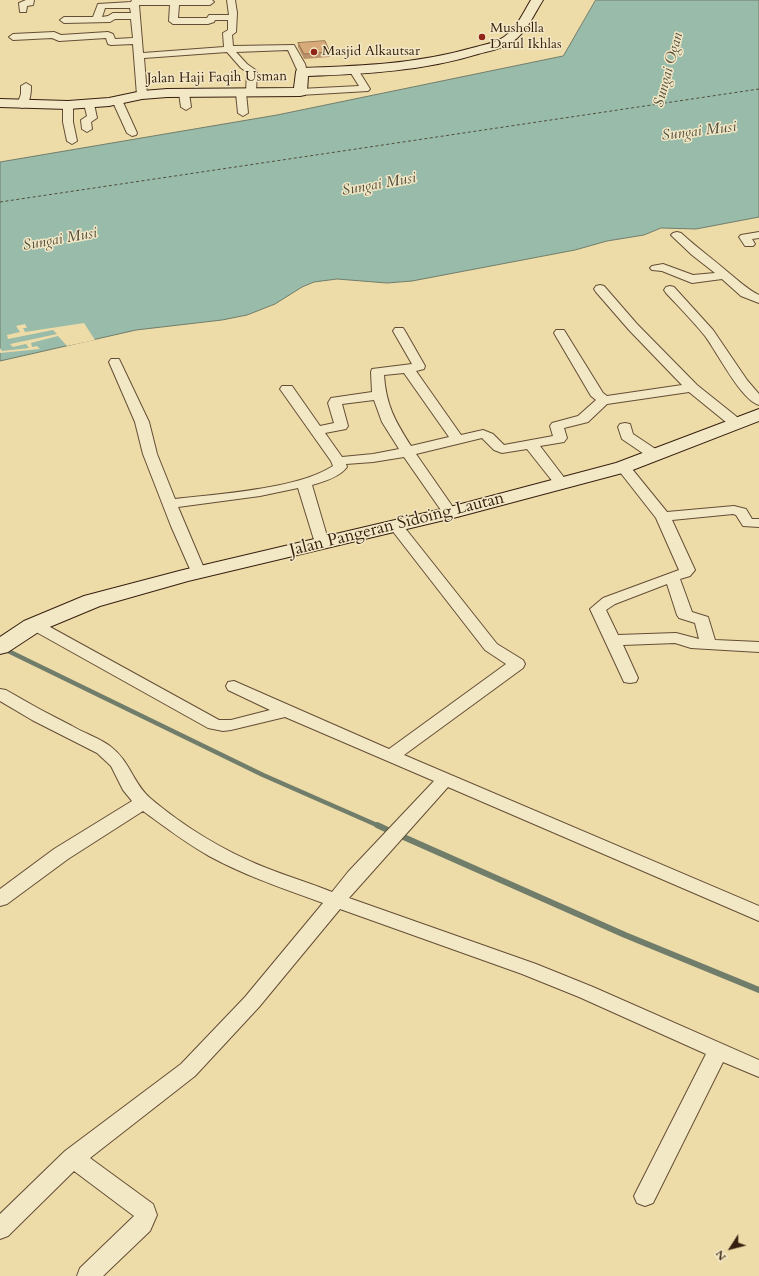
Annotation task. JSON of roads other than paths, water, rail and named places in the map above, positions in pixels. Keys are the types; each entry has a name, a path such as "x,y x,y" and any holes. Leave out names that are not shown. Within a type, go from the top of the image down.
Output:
{"street":[{"path":"22,13 23,3 30,3 30,0"},
{"path":"231,0 233,18 232,32 227,33 229,49 244,66 252,71 246,92 243,113"},
{"name":"Jalan Haji Faqih Usman","path":"0,104 89,104 142,95 167,93 300,92 302,72 354,70 437,61 461,56 503,42 514,34 537,0"},
{"path":"174,1 174,22 209,21 212,18 233,18"},
{"path":"97,19 102,6 174,1 210,2"},
{"path":"135,3 136,41 142,76 142,95"},
{"path":"64,20 110,19 114,16 135,16"},
{"path":"14,37 56,35 56,37 59,38 106,35 110,36 110,42 113,43 136,41"},
{"path":"138,56 229,49 269,49 291,47 300,64 302,72"},
{"path":"300,92 365,89 354,70"},
{"path":"22,105 26,94 26,86"},
{"path":"184,93 186,107"},
{"path":"117,100 132,133"},
{"path":"87,129 86,120 92,118 89,104"},
{"path":"68,105 68,122 72,142"},
{"path":"677,235 745,294 759,300"},
{"path":"749,244 745,237 759,235"},
{"path":"656,268 663,267 692,280 725,276"},
{"path":"600,289 692,388 736,424"},
{"path":"670,290 690,310 719,347 745,386 759,401"},
{"path":"399,331 419,366 418,368 377,372 379,395 389,422 450,513"},
{"path":"338,461 373,458 408,452 417,448 485,434 489,436 499,448 502,449 559,439 557,426 583,419 596,406 598,396 560,333"},
{"path":"115,362 142,422 150,454 198,573"},
{"path":"408,368 457,439"},
{"path":"596,406 692,388"},
{"path":"170,504 286,487 320,478 337,470 340,467 338,461 287,389"},
{"path":"317,431 341,426 335,403 338,400 379,395"},
{"name":"Jalan Pangeran Sidoing Lautan","path":"0,647 34,626 92,601 198,573 450,513 623,467 759,415"},
{"path":"625,427 627,436 660,454"},
{"path":"531,444 562,484"},
{"path":"623,467 663,517 687,570 609,601 599,607 598,611 630,678"},
{"path":"304,483 322,543"},
{"path":"663,517 734,510 741,512 747,522 756,523"},
{"path":"390,756 426,732 477,692 517,664 491,647 396,526"},
{"path":"672,577 684,615 702,620 708,644"},
{"path":"34,626 214,724 223,726 231,725 286,711"},
{"path":"613,640 676,638 691,643 759,647"},
{"path":"234,686 286,711 759,914"},
{"path":"0,694 59,727 103,749 120,766 132,790 144,802 189,835 229,858 256,871 564,983 759,1070"},
{"path":"0,1230 73,1158 188,1070 252,1002 355,877 375,858 416,810 445,780"},
{"path":"0,899 61,854 144,802"},
{"path":"645,1196 718,1051"},
{"path":"73,1158 146,1213 146,1219 142,1224 88,1275"}],"water":[{"path":"596,0 759,0 759,217 696,229 661,228 644,235 607,241 575,250 412,281 387,283 337,279 314,282 302,287 275,304 247,315 222,320 136,330 0,361 0,162 277,115 563,56"}],"waterway":[{"path":"0,647 263,775 379,826"},
{"path":"377,825 392,832"},
{"path":"399,835 625,935 759,990"}],"place":[{"name":"Musholla Darul Ikhlas","path":"482,37"},
{"name":"Masjid Alkautsar","path":"314,52"}],"water label":[{"name":"Sungai Ogan","path":"669,70"},
{"name":"Sungai Musi","path":"699,132"},
{"name":"Sungai Musi","path":"379,185"},
{"name":"Sungai Musi","path":"60,240"}]}
